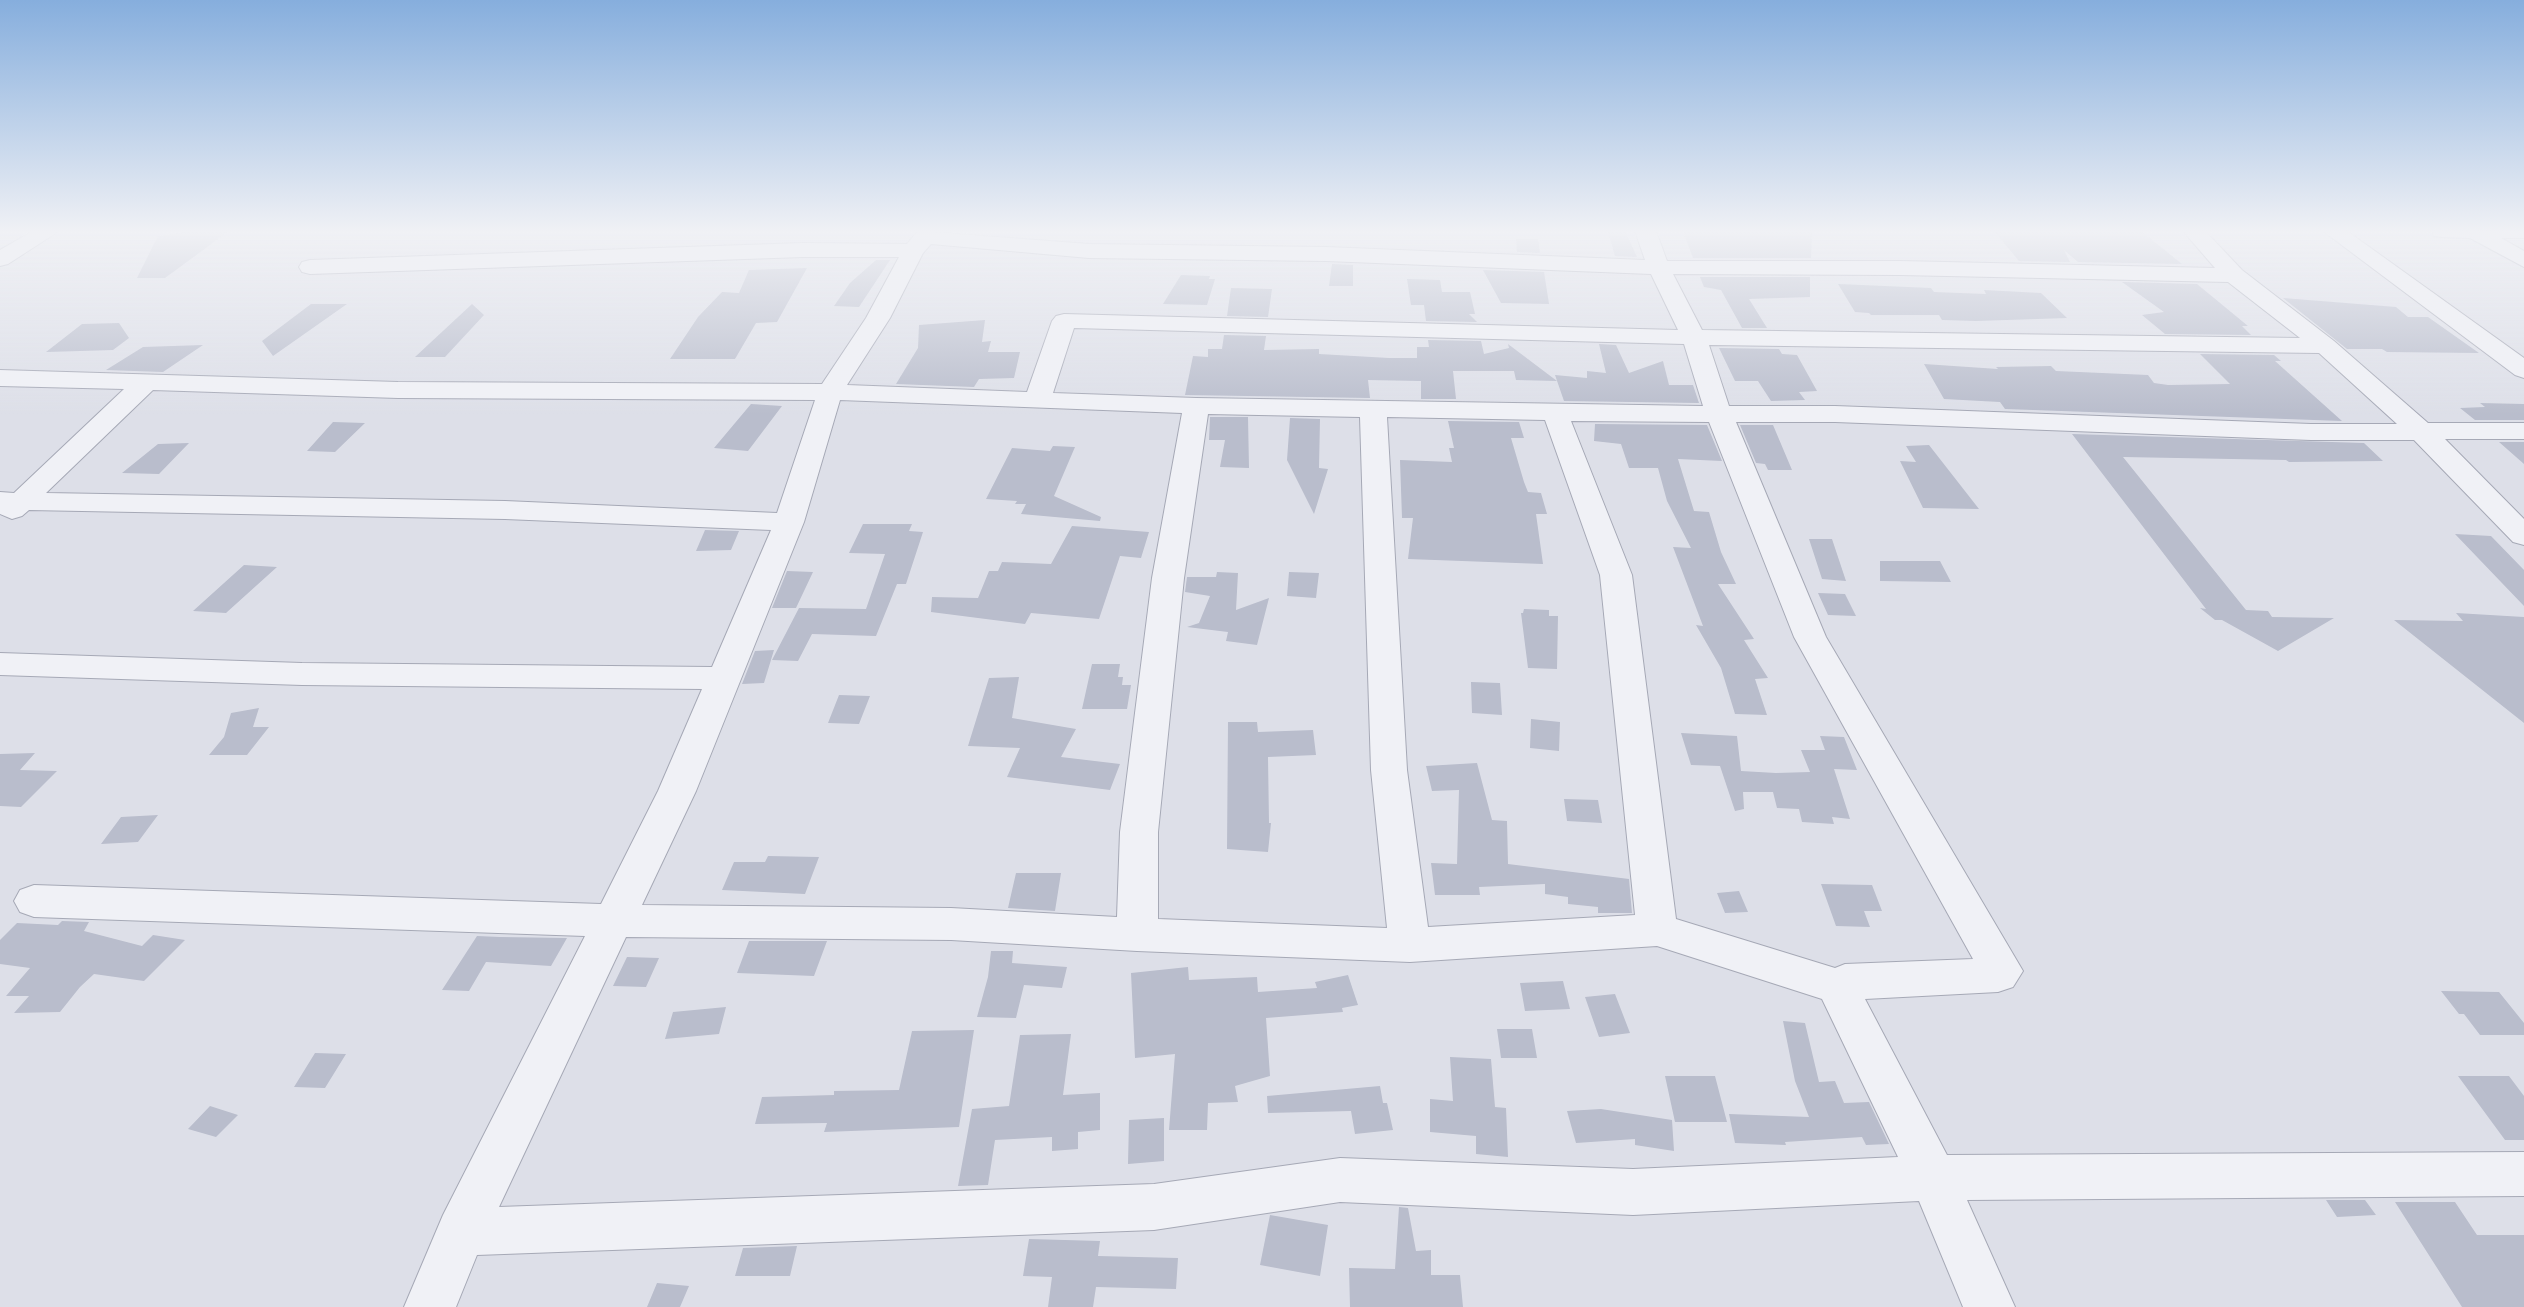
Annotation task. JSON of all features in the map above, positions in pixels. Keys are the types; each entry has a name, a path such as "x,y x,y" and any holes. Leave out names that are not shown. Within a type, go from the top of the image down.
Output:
{"street":[{"path":"430,1307 461,1232 677,791 789,522 830,393 893,292"},
{"path":"1671,292 1694,338 1719,414 1810,637 2002,971 1998,975 1845,982 1840,987 1840,992 1933,1178 1989,1307"},
{"path":"2256,292 2325,346 2421,430 2524,536"},
{"path":"2417,292 2524,370"},
{"path":"1037,401 1065,321 1694,338 2325,346"},
{"path":"0,378 438,391 830,393 1037,401 1555,413 1835,414 2311,432 2524,431"},
{"path":"0,521 11,501 148,381"},
{"path":"1137,935 1140,818 1168,578 1196,405"},
{"path":"1373,408 1389,770 1410,944"},
{"path":"1555,413 1616,575 1657,930"},
{"path":"11,501 505,510 789,522"},
{"path":"0,664 302,674 724,678"},
{"path":"34,901 614,921 951,923 1137,935 1410,944 1657,930 1840,987"},
{"path":"461,1232 1154,1207 1340,1180 1633,1192 1933,1178 2524,1174"}],"building":[{"path":"722,292 794,292 777,322 756,323 735,359 670,359 698,317"},
{"path":"844,292 869,292 859,307 834,306"},
{"path":"1170,292 1211,292 1207,305 1163,304"},
{"path":"1230,292 1272,292 1268,317 1227,316"},
{"path":"1409,292 1470,292 1475,314 1469,314 1477,322 1426,321 1424,305 1411,305"},
{"path":"1495,292 1547,292 1549,304 1501,303"},
{"path":"1722,292 1810,292 1810,297 1749,299 1767,328 1742,328"},
{"path":"1843,292 2022,292 2041,293 2067,318 1976,321 1942,320 1939,315 1871,315 1855,312"},
{"path":"2136,292 2207,292 2248,326 2242,326 2251,335 2165,334 2142,315 2164,312"},
{"path":"2283,298 2396,307 2408,317 2428,317 2479,353 2347,349"},
{"path":"311,304 347,304 273,356 262,341"},
{"path":"472,304 484,315 445,357 415,357"},
{"path":"985,320 982,342 991,341 988,352 1020,352 1014,378 979,379 974,387 896,384 918,348 919,325"},
{"path":"119,323 129,338 113,350 46,352 82,324"},
{"path":"1224,335 1266,336 1264,350 1319,349 1319,354 1389,358 1417,358 1417,347 1429,347 1428,340 1481,341 1484,354 1509,348 1508,344 1557,381 1516,380 1514,371 1453,371 1456,399 1421,399 1421,381 1368,380 1370,398 1185,395 1193,356 1208,357 1208,349 1222,349"},
{"path":"1599,344 1616,345 1629,373 1663,361 1669,385 1693,385 1699,403 1564,401 1555,375 1587,378 1587,371 1606,373"},
{"path":"203,345 163,372 106,370 143,347"},
{"path":"1719,348 1779,349 1782,354 1797,355 1817,391 1799,392 1805,400 1771,401 1758,381 1735,381"},
{"path":"2200,354 2274,355 2281,361 2275,361 2342,421 2005,409 2000,402 1944,399 1924,364 1998,369 1996,367 2051,366 2056,371 2148,375 2154,383 2168,385 2230,384"},
{"path":"2480,403 2524,404 2524,420 2475,420 2460,408 2485,407"},
{"path":"751,404 782,406 748,451 714,448"},
{"path":"1210,417 1248,417 1249,468 1220,467 1225,440 1209,440"},
{"path":"1290,418 1320,419 1319,468 1328,469 1314,514 1287,460"},
{"path":"1448,421 1519,422 1524,438 1511,438 1524,482 1528,492 1541,493 1547,514 1536,514 1543,564 1408,559 1413,518 1402,518 1400,460 1452,462 1449,448 1454,448"},
{"path":"333,422 365,423 335,452 307,451"},
{"path":"1595,424 1707,425 1722,461 1678,459 1694,511 1709,512 1721,552 1736,584 1718,584 1754,639 1744,640 1768,678 1755,679 1767,715 1735,714 1721,668 1696,625 1703,626 1673,547 1691,548 1667,501 1658,468 1629,468 1621,444 1594,441"},
{"path":"1740,425 1773,425 1792,470 1768,470 1765,464 1756,463"},
{"path":"2072,434 2364,443 2383,461 2289,462 2123,457 2246,610 2268,611 2272,617 2334,618 2278,651 2222,620 2215,620 2200,608 2206,609"},
{"path":"2499,442 2524,442 2524,464"},
{"path":"189,443 159,474 122,473 158,444"},
{"path":"1929,445 1979,509 1923,508 1900,461 1916,462 1906,446"},
{"path":"1053,446 1075,447 1054,496 1101,517 1100,521 1021,514 1026,504 986,499 1012,448 1050,451"},
{"path":"863,524 912,524 909,531 923,532 906,584 897,584 876,636 812,634 798,661 772,660 799,608 866,609 885,554 849,553"},
{"path":"1072,526 1149,532 1141,558 1120,556 1099,619 1031,613 1025,624 931,612 932,597 978,598 989,571 998,571 1002,562 1051,564"},
{"path":"705,530 739,531 731,550 696,551"},
{"path":"2455,534 2491,536 2524,570 2524,606"},
{"path":"1809,539 1832,539 1846,581 1822,579"},
{"path":"1880,561 1940,561 1951,582 1880,581"},
{"path":"244,565 277,567 226,613 193,611"},
{"path":"787,571 813,572 796,608 772,608"},
{"path":"1217,572 1238,573 1236,610 1269,598 1257,645 1226,641 1228,632 1187,627 1199,623 1210,596 1185,592 1187,577 1216,577"},
{"path":"1289,572 1319,573 1316,598 1287,596"},
{"path":"1818,593 1845,594 1856,616 1828,615"},
{"path":"1524,609 1549,610 1549,616 1558,616 1557,669 1528,668 1521,613"},
{"path":"2456,613 2524,617 2524,723 2394,620 2463,621"},
{"path":"774,650 764,683 742,684 755,651"},
{"path":"1092,664 1120,664 1118,677 1123,677 1122,685 1131,685 1127,709 1082,709"},
{"path":"1019,677 1012,718 1076,729 1061,757 1120,764 1110,790 1007,777 1020,748 968,746 989,678"},
{"path":"1471,682 1500,683 1502,715 1472,713"},
{"path":"839,695 870,696 859,724 828,723"},
{"path":"259,708 253,727 269,727 247,755 209,755 224,737 231,713"},
{"path":"1531,719 1560,722 1559,751 1530,748"},
{"path":"1228,722 1257,722 1258,732 1313,730 1316,755 1268,757 1271,823 1268,852 1227,849"},
{"path":"1681,733 1737,736 1741,771 1776,773 1810,772 1801,750 1825,750 1820,736 1844,737 1857,770 1834,769 1850,819 1832,817 1834,824 1802,822 1799,809 1777,808 1773,792 1743,792 1744,809 1735,811 1720,766 1691,765"},
{"path":"35,753 20,770 57,771 21,807 0,806 0,754"},
{"path":"1477,763 1492,820 1507,821 1508,864 1629,879 1632,913 1598,913 1598,907 1568,904 1568,897 1545,894 1545,884 1479,887 1480,895 1435,895 1431,863 1457,864 1459,790 1432,791 1426,766"},
{"path":"1564,799 1598,800 1602,823 1567,821"},
{"path":"158,815 138,842 101,844 121,817"},
{"path":"768,856 819,857 805,894 722,890 734,862 765,862"},
{"path":"1016,873 1061,873 1055,911 1008,908"},
{"path":"1821,884 1872,885 1882,911 1864,911 1870,927 1836,926"},
{"path":"1739,891 1748,912 1725,913 1717,893"},
{"path":"62,921 89,922 84,931 142,946 153,935 185,940 144,981 94,974 60,1012 14,1013 29,996 6,996 30,968 0,964 0,940 17,923 58,925"},
{"path":"477,936 567,938 551,966 486,962 469,991 442,990"},
{"path":"749,941 827,941 814,976 737,973"},
{"path":"991,951 1013,951 1012,963 1067,967 1062,988 1024,985 1016,1018 977,1017 988,977"},
{"path":"627,957 659,958 646,987 613,986"},
{"path":"1188,967 1189,980 1257,977 1258,992 1317,988 1315,982 1348,975 1358,1005 1342,1008 1343,1012 1266,1018 1270,1076 1235,1086 1238,1102 1208,1103 1207,1130 1169,1130 1175,1054 1135,1058 1131,973"},
{"path":"1563,981 1570,1009 1525,1011 1520,983"},
{"path":"2441,991 2499,992 2524,1023 2524,1035 2480,1035"},
{"path":"1615,994 1630,1033 1599,1037 1585,997"},
{"path":"726,1007 719,1034 665,1039 673,1012"},
{"path":"1783,1021 1805,1023 1819,1082 1835,1081 1844,1103 1869,1102 1889,1144 1866,1145 1862,1137 1785,1142 1786,1145 1735,1143 1729,1114 1809,1117 1795,1081"},
{"path":"1497,1029 1532,1029 1537,1058 1501,1058"},
{"path":"974,1030 959,1127 824,1132 827,1123 755,1124 762,1097 834,1095 834,1091 899,1090 912,1031"},
{"path":"1071,1034 1063,1095 1100,1093 1100,1130 1078,1132 1078,1149 1052,1151 1052,1137 995,1140 988,1185 958,1186 972,1109 1009,1106 1020,1035"},
{"path":"315,1053 346,1054 325,1088 294,1087"},
{"path":"1450,1057 1491,1059 1495,1107 1506,1108 1508,1157 1476,1154 1476,1136 1430,1132 1430,1099 1453,1101"},
{"path":"1665,1076 1715,1076 1727,1122 1675,1122"},
{"path":"2458,1076 2509,1076 2524,1096 2524,1140 2505,1140"},
{"path":"1380,1086 1393,1130 1355,1134 1351,1111 1268,1113 1267,1096"},
{"path":"210,1106 238,1115 216,1137 188,1129"},
{"path":"1601,1109 1672,1120 1674,1151 1635,1145 1635,1139 1576,1143 1567,1111"},
{"path":"1164,1118 1164,1161 1128,1164 1129,1120"},
{"path":"2326,1200 2365,1200 2376,1215 2337,1217"},
{"path":"2395,1202 2455,1202 2477,1235 2524,1235 2524,1307 2462,1307"},
{"path":"1399,1207 1408,1208 1416,1251 1431,1250 1431,1275 1460,1275 1463,1307 1350,1307 1349,1268 1395,1269"},
{"path":"1270,1215 1328,1225 1320,1276 1260,1265"},
{"path":"1029,1239 1100,1241 1098,1256 1178,1258 1176,1289 1096,1287 1093,1307 1048,1307 1052,1277 1023,1276"},
{"path":"797,1246 790,1276 735,1276 743,1248"},
{"path":"657,1283 689,1286 680,1307 647,1307"}]}
